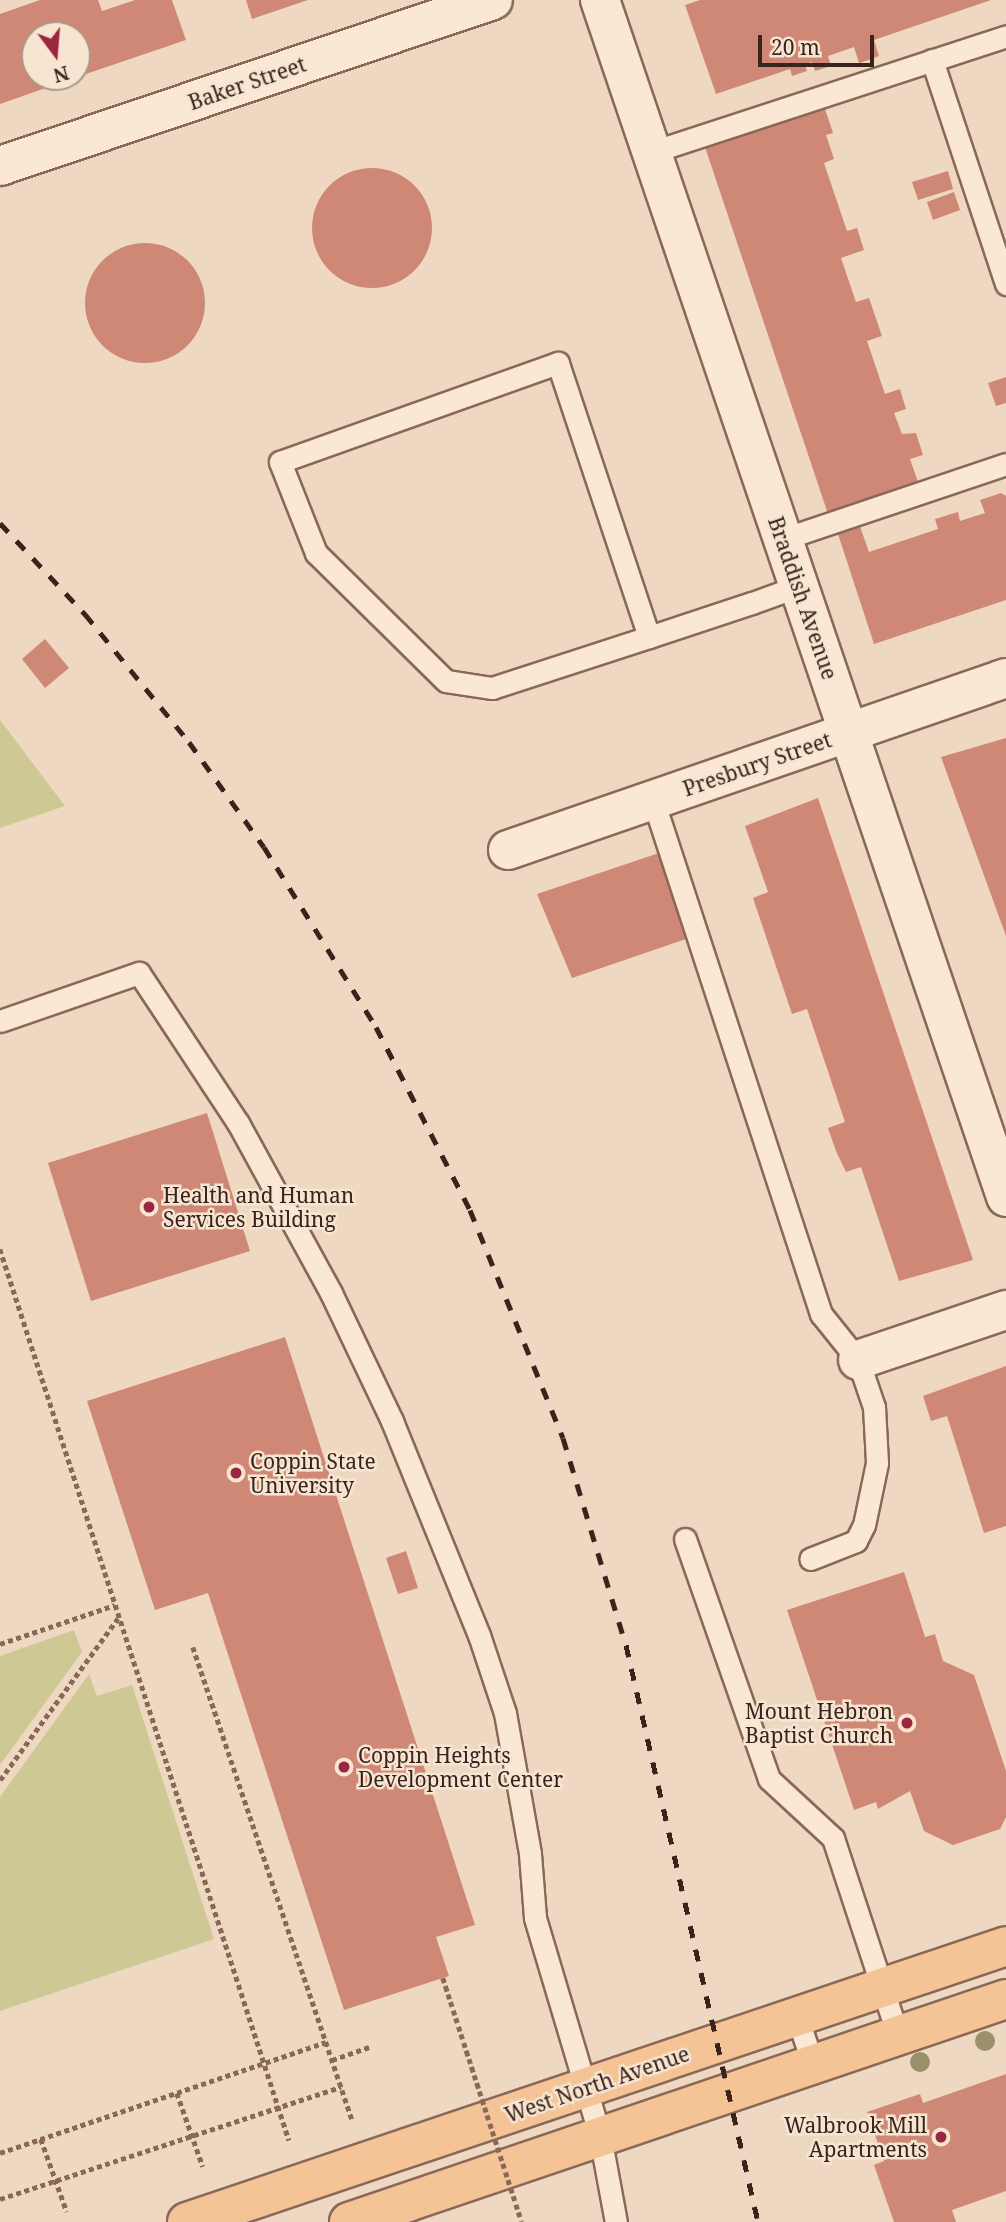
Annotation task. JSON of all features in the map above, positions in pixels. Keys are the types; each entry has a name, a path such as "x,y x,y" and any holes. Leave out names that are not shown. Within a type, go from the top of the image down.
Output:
{"main road":[{"name":"West North Avenue","path":"187,2222 1006,1946"},
{"path":"349,2222 1006,2000"}],"street":[{"name":"Baker Street","path":"0,166 493,0"},
{"name":"Braddish Avenue","path":"600,0 1006,1197"},
{"name":"Presbury Street","path":"508,850 1006,678"},
{"path":"858,1360 1006,1310"}],"lane":[{"path":"652,152 1006,36"},
{"path":"932,60 1006,284"},
{"path":"649,637 558,363 280,462 316,553 446,681 492,688 649,637 799,586"},
{"path":"783,538 1006,464"},
{"path":"653,800 821,1314 858,1360 874,1406 877,1463 864,1525 856,1541 810,1559"},
{"path":"0,1021 139,973 245,1135 331,1293 392,1420 479,1635 505,1713 530,1854 535,1918 600,2136 615,2222"},
{"path":"685,1539 769,1779 832,1838 898,2036"},
{"path":"797,2017 813,2064"}],"path":[{"path":"0,1250 289,2140"},
{"path":"0,1644 115,1605"},
{"path":"0,1780 118,1617"},
{"path":"193,1647 352,2119"},
{"path":"443,1978 522,2222"},
{"path":"0,2153 326,2042"},
{"path":"332,2060 372,2046"},
{"path":"0,2199 341,2087"},
{"path":"177,2093 204,2167"},
{"path":"41,2139 67,2212"}],"shaded area":[{"path":"0,720 65,806 0,828"},
{"path":"74,1630 82,1652 0,1765 0,1656"},
{"path":"89,1674 97,1696 132,1685 214,1939 0,2011 0,1797"}],"building":[{"path":"40,0 98,0 102,11 135,0 172,0 186,40 91,73 91,21 21,21 21,91 38,91 0,104 0,14"},
{"path":"246,0 308,0 252,19"},
{"path":"700,0 991,0 874,40 879,56 872,59 859,63 854,47 828,56 831,66 815,71 812,62 805,64 807,71 792,76 790,69 716,94 685,5"},
{"path":"825,109 833,133 826,135 834,159 824,163 847,231 857,228 864,250 841,258 856,302 869,298 882,336 867,341 885,394 900,389 906,409 894,413 902,434 916,433 923,455 910,459 919,485 828,514 705,147"},
{"path":"372,168 395,173 414,186 427,205 432,228 427,251 414,270 395,283 372,288 349,283 330,270 317,251 312,228 317,205 330,186 349,173"},
{"path":"948,171 953,189 918,200 912,182"},
{"path":"954,192 960,210 933,220 927,202"},
{"path":"145,243 168,247 188,260 201,280 205,303 201,326 188,346 168,359 145,363 122,359 102,346 89,326 85,303 89,280 102,260 122,247"},
{"path":"1006,377 1006,403 996,406 988,383"},
{"path":"1001,493 1006,496 1006,600 874,644 836,528 858,521 869,552 938,529 935,519 958,512 960,521 985,513 980,500"},
{"path":"45,639 69,668 45,688 22,659"},
{"path":"1006,738 1006,936 941,757"},
{"path":"818,798 973,1260 899,1281 861,1167 846,1172 836,1151 828,1128 845,1122 807,1009 792,1014 753,898 768,892 745,826"},
{"path":"659,853 686,939 572,978 537,894"},
{"name":"Health and Human Services Building","path":"207,1113 250,1251 91,1301 48,1163"},
{"name":"Coppin Heights Development Center","path":"285,1337 475,1925 436,1937 449,1976 344,2010 208,1593 155,1610 87,1401"},
{"path":"1006,1366 1006,1526 984,1533 947,1416 931,1421 923,1396"},
{"path":"406,1551 418,1588 398,1594 386,1558"},
{"name":"Mount Hebron Baptist Church","path":"904,1572 925,1637 935,1634 943,1661 974,1675 1006,1771 1006,1817 1000,1829 953,1845 924,1831 910,1791 878,1809 876,1802 854,1810 787,1610"},
{"name":"Walbrook Mill Apartments","path":"1006,2074 1006,2191 952,2210 956,2222 894,2222 874,2165 884,2161 867,2112 920,2094 923,2103"}],"railway":[{"path":"0,523 85,614 189,742 264,847 376,1027 470,1210 563,1438 626,1645 758,2222"}],"place":[{"name":"Health and Human Services Building","path":"149,1207"},
{"name":"Coppin State University","path":"236,1473"},
{"name":"Mount Hebron Baptist Church","path":"907,1723"},
{"name":"Coppin Heights Development Center","path":"344,1767"},
{"name":"Walbrook Mill Apartments","path":"941,2137"}]}
